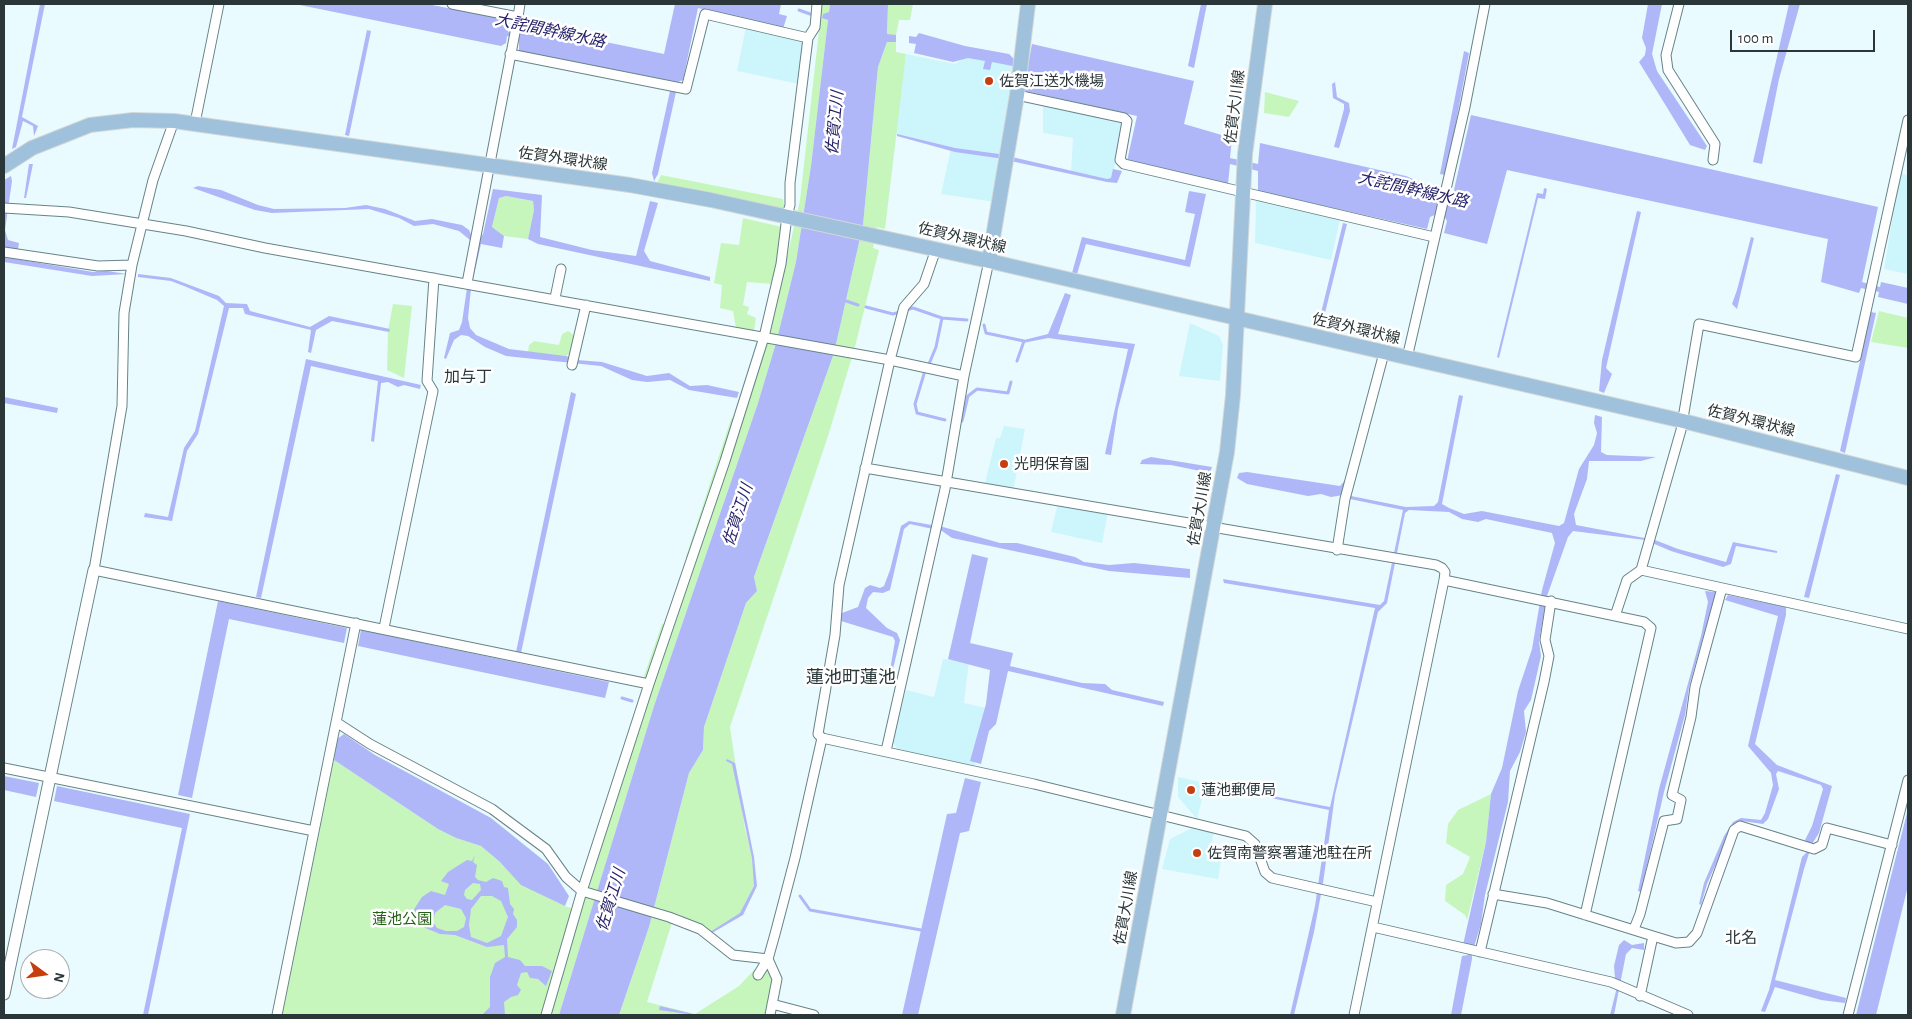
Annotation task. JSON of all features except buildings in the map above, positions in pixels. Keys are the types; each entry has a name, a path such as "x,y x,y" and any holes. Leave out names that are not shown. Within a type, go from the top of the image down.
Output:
{"main road":[{"path":"989,261 1017,95 1028,4"},
{"name":"佐賀大川線","path":"1123,1015 1227,452 1238,319 1244,172 1265,4"},
{"name":"佐賀外環状線","path":"4,166 32,148 90,125 133,120 174,121 630,184 881,236 1384,353 1683,420 1908,478"}],"street":[{"path":"195,123 219,4"},
{"path":"452,4 518,17"},
{"path":"470,284 520,4"},
{"path":"546,1015 648,684 766,337 791,217 790,183 808,38 815,27 817,4"},
{"path":"1407,358 1465,107 1485,4"},
{"path":"1678,4 1666,55 1668,70 1715,144 1713,160"},
{"path":"510,54 686,89 705,14 808,38"},
{"path":"1017,95 1124,118 1126,121 1120,160 1124,164 1434,238"},
{"path":"1615,616 1627,580 1640,570 1650,540 1683,420 1699,324 1856,357 1908,120"},
{"path":"4,994 94,570 122,406 124,313 132,265 153,180 174,121"},
{"path":"7,208 69,212 143,224 848,352 964,376"},
{"path":"936,249 924,284 903,312 890,360 839,585 835,635 818,734 822,738 886,750 1062,790 1246,836 1255,844 1265,872 1272,878 1377,902"},
{"path":"4,252 98,266 132,265"},
{"path":"886,750 938,522 964,376 989,261"},
{"path":"555,298 561,270"},
{"path":"384,628 433,391 427,381 434,278"},
{"path":"574,361 586,305"},
{"path":"1337,550 1347,495 1384,353"},
{"path":"866,468 1337,550 1436,565 1445,572 1354,1015"},
{"path":"94,570 384,628 648,684"},
{"path":"1640,570 1908,629"},
{"path":"1444,580 1546,600 1648,624 1651,628 1586,915"},
{"path":"1634,929 1640,914 1664,821 1677,819 1681,800 1672,795 1691,717 1695,687 1722,588"},
{"path":"1474,950 1493,894 1544,682 1548,656 1545,640 1546,600"},
{"path":"277,1015 356,623"},
{"path":"336,722 370,744 492,809 546,849 566,877 585,892 666,916 700,929 733,954 768,959"},
{"path":"758,975 768,959 796,858 822,738"},
{"path":"4,768 314,831"},
{"path":"1848,1015 1908,780"},
{"path":"1493,894 1547,903 1676,943 1689,942 1697,934 1734,830 1740,826 1810,848 1822,845 1828,828 1892,845"},
{"path":"1373,927 1611,982 1688,1015"},
{"path":"1640,996 1653,936"},
{"path":"768,959 777,979 770,1015"},
{"path":"772,1004 814,1015"}],"shaded area":[{"path":"746,27 803,41 799,84 737,71"},
{"path":"906,54 955,64 968,56 1015,64 995,202 941,194 951,149 895,134"},
{"path":"1043,104 1121,121 1124,124 1111,182 1071,172 1073,138 1043,133"},
{"path":"1900,172 1908,176 1908,274 1884,269"},
{"path":"1256,200 1340,219 1331,260 1255,243"},
{"path":"1190,323 1219,336 1223,345 1220,381 1179,376"},
{"name":"光明保育園","path":"1004,426 1025,429 1013,492 984,487 996,438 1000,438"},
{"path":"1058,503 1108,512 1102,543 1051,532"},
{"path":"943,659 969,661 964,703 990,709 974,767 897,749 893,742 906,690 934,697"},
{"path":"1178,777 1206,783 1197,819 1178,797"},
{"path":"1194,827 1214,832 1208,855 1221,860 1218,879 1162,869 1170,839"}],"green space":[{"path":"822,4 830,4 829,12 823,16 828,20 811,166 796,262 776,343 758,403 654,706 559,1015 549,1015 652,685 644,676 662,624 672,625 690,572 686,557 731,419 746,409 770,333 800,200"},
{"path":"888,4 913,4 910,20 899,20 896,35 887,35"},
{"path":"887,42 896,42 896,52 906,54 885,229 877,227 873,248 879,250 855,347 828,436 730,727 745,829 753,858 755,885 742,913 709,933 695,922 675,913 647,1002 695,1014 739,986 755,969 769,972 774,981 768,1015 619,1015 649,927 689,773 703,750 704,727 746,603 757,591 754,577 834,353 863,225 878,67"},
{"path":"1265,92 1299,101 1289,117 1264,113"},
{"path":"661,175 783,199 785,210 657,183"},
{"path":"506,196 533,201 534,210 528,239 504,236 492,227 499,198"},
{"path":"743,218 782,227 773,284 747,282 743,305 749,307 747,314 756,318 754,331 736,328 733,311 720,308 722,285 714,283 721,243 739,245"},
{"path":"393,304 412,306 404,378 387,370 388,331"},
{"path":"1879,311 1908,318 1908,348 1871,342"},
{"path":"568,331 575,336 570,353 566,356 528,352 529,345 534,341 559,345 562,334"},
{"name":"蓮池公園","path":"334,760 438,829 456,838 481,846 500,862 565,906 574,909 544,1015 282,1015"},
{"path":"1491,794 1486,842 1467,920 1465,915 1445,901 1446,885 1463,874 1470,857 1446,843 1448,824 1458,810"}],"water":[{"path":"40,4 45,4 22,117 38,126 34,136 33,126 23,121 16,147 12,149"},
{"name":"大詫間幹線水路","path":"295,4 427,4 504,19 510,24 508,32 520,34 523,25 664,54 675,4 781,4 779,14 787,16 783,29 698,8 683,80 678,82 519,51 519,39 507,36 506,43 501,46"},
{"name":"佐賀江川","path":"830,4 888,4 887,34 896,35 896,42 887,42 878,67 863,225 834,353 754,577 757,591 746,603 704,727 703,750 689,773 649,927 619,1015 559,1015 654,706 758,403 776,343 796,262 811,166 828,20 822,18 823,14 829,12"},
{"path":"1201,4 1207,4 1194,68 1188,66"},
{"path":"1648,4 1662,4 1652,54 1657,71 1707,146 1705,150 1690,145 1639,62 1645,55 1646,48 1642,38"},
{"path":"1789,4 1800,4 1779,79 1762,164 1753,162"},
{"path":"367,30 371,31 349,136 345,135"},
{"name":"大詫間幹線水路","path":"919,33 965,46 1009,54 1014,59 1029,60 1032,44 1194,81 1184,124 1232,138 1230,158 1258,164 1260,143 1406,176 1437,189 1435,199 1438,204 1446,206 1451,203 1471,115 1878,207 1862,282 1880,287 1881,282 1908,288 1908,304 1878,297 1879,292 1861,288 1859,293 1821,282 1828,239 1507,170 1487,244 1444,233 1447,221 1444,216 1437,214 1430,217 1427,229 1258,191 1258,171 1230,164 1228,184 1127,161 1137,116 1025,91 1028,69 992,62 990,70 983,69 985,61 968,58 953,62 914,53 916,44 909,43 909,36 916,37"},
{"path":"1464,51 1469,53 1445,175 1440,174"},
{"path":"1335,82 1337,97 1349,103 1350,111 1339,148 1334,147 1344,104 1333,98 1332,84"},
{"path":"670,91 676,92 658,174 654,181 652,173"},
{"path":"897,134 955,148 999,154 1107,179 1111,178 1113,169 1122,171 1117,183 1107,182 997,158 955,152 897,136"},
{"path":"29,164 33,164 26,198 24,198"},
{"path":"11,176 12,181 5,230 8,240 19,243 18,249 4,248 4,180"},
{"path":"198,186 221,190 258,205 274,209 345,208 366,205 385,209 415,221 432,219 462,225 469,230 472,237 470,240 459,231 433,224 414,226 399,218 369,209 272,213 255,210 193,188"},
{"path":"1544,188 1547,189 1545,199 1538,198 1499,358 1497,357 1537,193 1543,194"},
{"path":"493,189 542,195 540,237 592,250 636,256 650,201 658,203 644,251 650,261 710,277 710,281 538,244 528,239 534,210 533,201 506,196 499,198 492,227 504,236 502,248 481,244 471,288 468,318 470,328 476,335 509,349 602,362 647,376 669,373 690,386 707,385 739,392 737,398 689,390 670,380 647,382 632,380 601,366 506,356 485,347 468,336 461,335 454,340 446,359 444,358 450,333 459,330 462,322 467,288 480,238 483,234"},
{"path":"1189,191 1206,194 1190,267 1086,244 1077,274 1072,273 1082,237 1185,260 1195,214 1185,212"},
{"path":"1637,211 1641,212 1606,368 1612,374 1604,393 1599,391 1602,360"},
{"path":"1343,223 1347,224 1323,321 1319,321"},
{"path":"1751,237 1754,238 1737,309 1732,304"},
{"path":"4,257 93,272 107,271 127,274 92,276 4,262"},
{"path":"138,274 171,278 219,296 226,303 247,304 250,311 310,327 329,316 390,329 389,332 332,321 316,330 311,353 308,352 311,330 245,314 243,308 229,308 198,434 187,451 172,521 144,517 145,513 168,517 184,448 195,431 224,306 217,300 171,281 138,277"},
{"path":"1065,293 1071,295 1058,334 1135,344 1118,409 1111,455 1105,454 1128,349 1048,338 1023,343 1024,340 1048,334"},
{"path":"1871,312 1876,313 1845,453 1840,451"},
{"path":"306,359 421,385 420,389 404,385 398,387 388,382 381,383 374,442 371,441 378,381 311,366 261,598 256,597"},
{"path":"571,392 576,394 521,653 516,652"},
{"path":"1459,395 1463,396 1442,504 1449,508 1464,514 1482,511 1559,526 1564,523 1579,469 1594,445 1597,433 1594,423 1595,415 1602,417 1601,452 1607,455 1656,457 1641,461 1589,461 1587,479 1574,514 1576,525 1655,540 1678,549 1726,562 1733,542 1777,551 1777,553 1736,546 1731,564 1723,567 1671,551 1645,540 1573,531 1568,537 1547,596 1539,641 1541,656 1531,700 1524,711 1526,732 1520,752 1510,771 1508,802 1485,895 1481,924 1474,947 1472,947 1472,959 1461,1015 1451,1015 1462,956 1468,955 1469,946 1463,945 1486,842 1491,794 1502,768 1518,691 1532,649 1542,590 1555,543 1552,533 1486,519 1478,522 1462,519 1449,512 1409,510 1405,513 1387,603 1378,612 1335,795 1314,932 1294,1015 1290,1015 1315,906 1329,810 1266,797 1267,795 1330,807 1375,608 1224,583 1223,579 1380,605 1384,601 1403,510 1350,499 1343,495 1331,497 1321,494 1308,496 1247,484 1237,478 1239,473 1247,472 1340,486 1347,478 1344,489 1351,496 1406,507 1434,506 1438,502"},
{"path":"4,397 58,408 57,413 4,403"},
{"path":"1151,457 1212,467 1210,473 1171,465 1140,464 1142,460"},
{"path":"1836,474 1840,475 1809,598 1804,597"},
{"path":"909,521 943,527 1000,543 1017,543 1075,557 1084,562 1109,565 1134,563 1190,569 1190,578 1109,571 952,538 942,531 910,524 904,529 890,590 883,593 873,592 868,598 866,608 887,628 897,633 900,640 892,673 890,670 895,641 893,637 841,621 842,613 858,607 865,588 870,585 880,588 884,586 901,526"},
{"path":"972,554 988,558 970,643 1013,653 1010,666 1082,683 1105,684 1112,690 1164,702 1163,706 1008,671 996,724 989,731 981,764 970,761 986,704 990,670 948,659"},
{"path":"1705,591 1715,592 1717,596 1713,602 1689,687 1685,715 1664,792 1641,892 1638,891 1659,789 1701,636 1708,602"},
{"path":"1728,595 1786,607 1786,615 1755,744 1777,765 1832,786 1819,833 1812,844 1804,869 1775,980 1846,998 1845,1003 1821,1000 1775,987 1765,1012 1761,1011 1769,990 1802,857 1806,853 1808,845 1805,840 1812,826 1823,789 1821,785 1778,771 1776,774 1779,789 1768,819 1763,824 1742,821 1734,824 1707,884 1701,905 1699,904 1704,883 1724,836 1733,822 1741,818 1761,820 1765,813 1773,785 1771,773 1748,746 1778,616 1725,600"},
{"path":"218,601 347,628 344,643 229,619 192,798 178,795"},
{"path":"361,630 609,682 605,698 358,646"},
{"path":"344,734 375,755 491,818 548,864 569,896 565,906 521,885 500,862 481,846 456,838 438,829 334,760 337,739"},
{"path":"727,759 735,763 754,857 757,886 743,915 712,933 710,932 740,913 754,886 752,858 732,764 726,761"},
{"path":"4,776 39,783 36,797 4,790"},
{"path":"965,778 981,782 969,831 960,833 918,1015 902,1015 947,814 956,813"},
{"path":"57,786 190,814 148,1015 143,1015 182,828 54,801"},
{"path":"1908,809 1908,886 1876,1015 1856,1015"},
{"path":"475,855 473,862 477,865 475,877 478,880 486,882 493,878 502,881 504,887 508,888 510,904 514,909 513,914 517,920 517,927 507,939 508,957 520,960 525,966 542,966 552,971 546,986 538,979 530,978 527,972 521,973 517,985 521,990 518,995 504,1002 505,1015 482,1015 490,1007 490,977 495,963 505,957 504,945 487,947 455,935 440,934 411,922 404,922 402,918 404,913 413,911 422,897 431,891 445,895 449,884 441,881 448,872 467,860 472,861","holes":["473,883 480,884 481,890 472,900 467,899 464,895 465,890","481,896 492,896 501,901 508,917 501,936 487,943 471,937 469,925 471,909","445,905 461,909 466,918 464,927 457,931 446,931 437,928 433,922 435,913"]},
{"path":"1624,940 1632,945 1644,943 1644,950 1632,948 1626,954 1614,1015 1610,1015 1616,991 1614,966 1619,945"},
{"path":"660,1006 693,1014 695,1015 659,1010"}],"waterway":[{"path":"799,10 810,14"},
{"path":"846,301 858,305"},
{"path":"866,307 893,314 913,308 942,318 967,320"},
{"path":"929,364 936,347 942,318"},
{"path":"984,325 986,333 1024,341 1017,361"},
{"path":"924,374 915,404 917,413 945,420"},
{"path":"962,421 968,396 977,389 1008,393 1011,382"},
{"path":"622,698 632,701"},
{"path":"800,896 810,910 921,930"}],"place":[{"name":"佐賀江送水機場","path":"989,81"},
{"name":"光明保育園","path":"1004,464"},
{"name":"蓮池郵便局","path":"1191,790"},
{"name":"佐賀南警察署蓮池駐在所","path":"1197,853"}],"district":[{"name":"加与丁","path":"468,377"},
{"name":"蓮池町蓮池","path":"851,678"},
{"name":"北名","path":"1741,938"}]}
